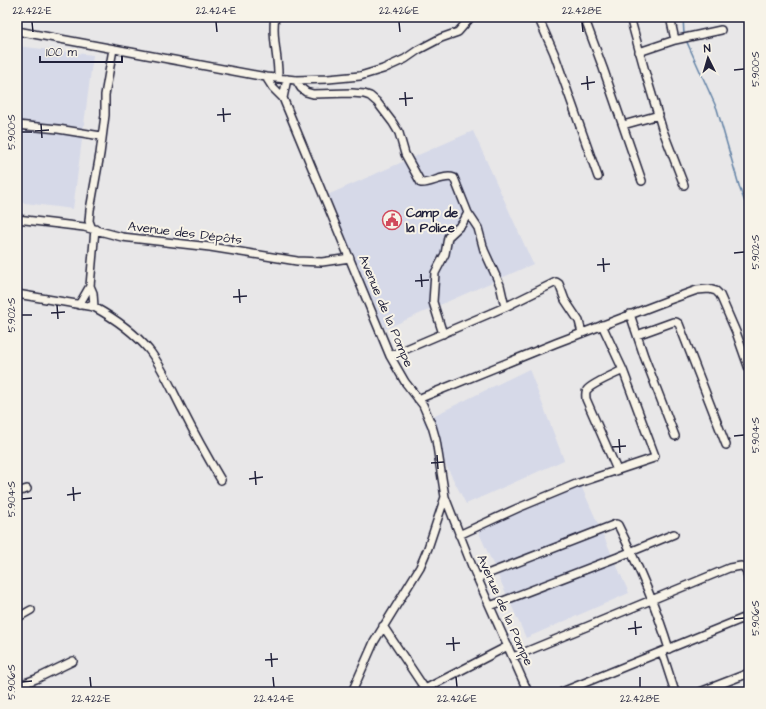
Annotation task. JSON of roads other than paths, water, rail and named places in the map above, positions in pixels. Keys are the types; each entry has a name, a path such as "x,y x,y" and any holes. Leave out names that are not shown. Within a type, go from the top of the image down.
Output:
{"street":[{"path":"275,17 274,31 279,65 278,78"},
{"path":"17,32 266,77 296,80 346,78 383,69 405,59 418,50 441,38 458,32 471,17"},
{"path":"538,17 554,53 598,177"},
{"path":"584,17 642,181"},
{"path":"630,17 639,52 665,134 684,185"},
{"path":"670,17 675,40"},
{"path":"639,52 675,40 721,30"},
{"path":"86,224 100,154 112,49"},
{"name":"Avenue de la Pompe","path":"266,77 273,88 283,98 390,356 405,382 423,405 432,426 436,440 445,497 477,578 528,692"},
{"path":"283,98 287,79"},
{"path":"296,80 301,88 306,92 313,94 352,93 370,96 377,102 393,122 401,139 405,154 420,182 423,184 448,177 454,178 468,212 478,228 484,250 500,285 505,307"},
{"path":"623,125 659,115"},
{"path":"17,125 58,129 102,136"},
{"path":"443,334 433,302 435,273 445,254 448,237 462,224 468,212"},
{"name":"Avenue des Dépôts","path":"17,219 86,224 94,229 122,238 210,247 297,261 322,262 350,258"},
{"path":"79,305 90,286 94,229"},
{"path":"390,356 505,307 556,282 559,284 565,300 579,321 582,333"},
{"path":"90,286 93,293 94,307"},
{"path":"418,399 630,314 697,290 709,289 716,291 720,295 736,332 749,369"},
{"path":"17,294 94,307 130,332 157,361 221,480"},
{"path":"630,314 674,436"},
{"path":"637,335 672,322 679,324 726,445"},
{"path":"459,535 552,493 616,470 651,460 655,457 623,370 602,325"},
{"path":"616,470 586,399 586,394 587,389 623,370"},
{"path":"17,492 26,489"},
{"path":"354,691 374,642 420,567 445,497"},
{"path":"477,578 613,524 618,525 652,600 676,692"},
{"path":"490,606 674,534"},
{"path":"513,657 736,566 744,567 747,572 749,585"},
{"path":"17,618 31,610"},
{"path":"562,692 749,616"},
{"path":"383,626 426,691 508,646"},
{"path":"17,686 36,679 73,661"},
{"path":"700,692 749,673"}],"waterway":[{"path":"683,17 684,35"},
{"path":"686,40 717,109 740,189 749,213"}],"place":[{"name":"Camp de la Police","path":"392,220"}]}
